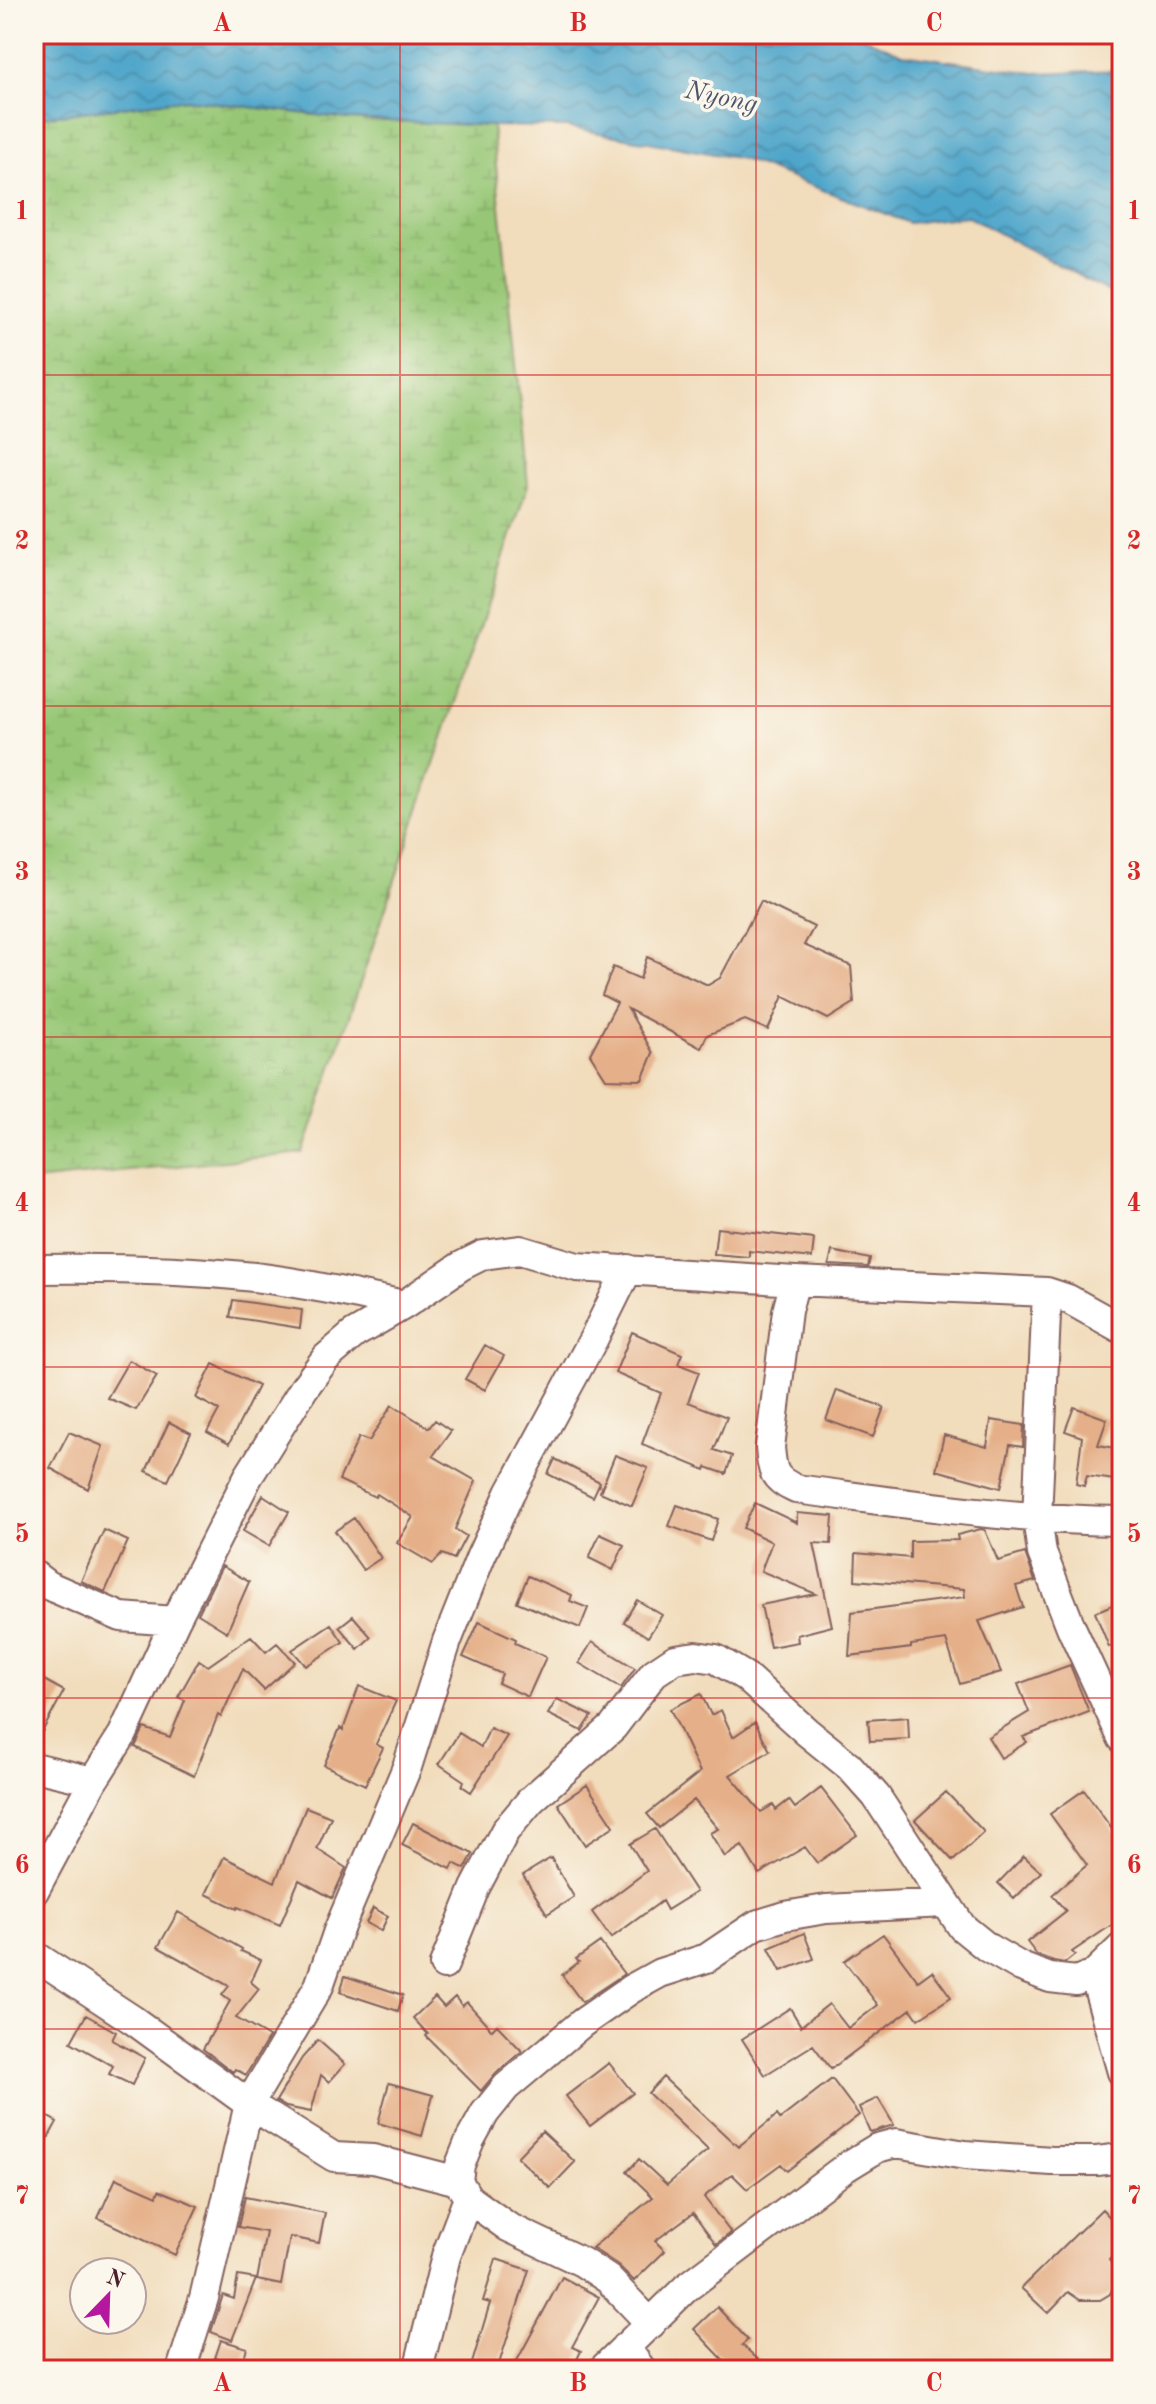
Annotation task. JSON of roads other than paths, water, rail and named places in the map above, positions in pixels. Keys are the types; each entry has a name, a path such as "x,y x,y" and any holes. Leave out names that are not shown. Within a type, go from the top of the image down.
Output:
{"street":[{"path":"34,1891 93,1781 123,1734 175,1621 248,1477 304,1388 326,1358 354,1334 461,1266 483,1255 520,1250 577,1267 795,1281 1047,1292 1068,1299 1122,1329"},
{"path":"34,1269 124,1268 255,1277 404,1305"},
{"path":"181,2370 204,2298 249,2104 319,1986 338,1931 407,1767 447,1641 481,1556 510,1493 628,1269"},
{"path":"795,1281 787,1311 770,1447 772,1466 779,1481 796,1489 1037,1518 1122,1521"},
{"path":"1047,1292 1037,1518 1042,1553 1071,1627 1122,1738"},
{"path":"34,1575 47,1585 121,1617 175,1621"},
{"path":"444,1965 475,1888 505,1831 531,1800 613,1727 654,1673 675,1659 696,1656 716,1659 746,1677 849,1766 876,1796 962,1927 988,1948 1021,1967 1050,1978 1076,1981 1094,1974 1122,1947"},
{"path":"34,1767 93,1781"},
{"path":"418,2370 463,2190 460,2165 485,2113 506,2087 582,2023 631,1989 660,1973 707,1958 756,1925 826,1909 945,1903"},
{"path":"34,1955 133,2020 249,2104 334,2157 373,2159 463,2190 508,2227 582,2262 608,2279 651,2324"},
{"path":"1094,1974 1122,2072"},
{"path":"602,2370 686,2288 846,2167 877,2148 896,2143 965,2155 1052,2161 1122,2158"},
{"path":"625,2347 642,2370"}],"water":[{"name":"Nyong","path":"34,34 856,34 903,54 1034,73 1122,70 1122,299 967,216 909,223 742,159 566,127 348,119 185,99 34,118"}]}
